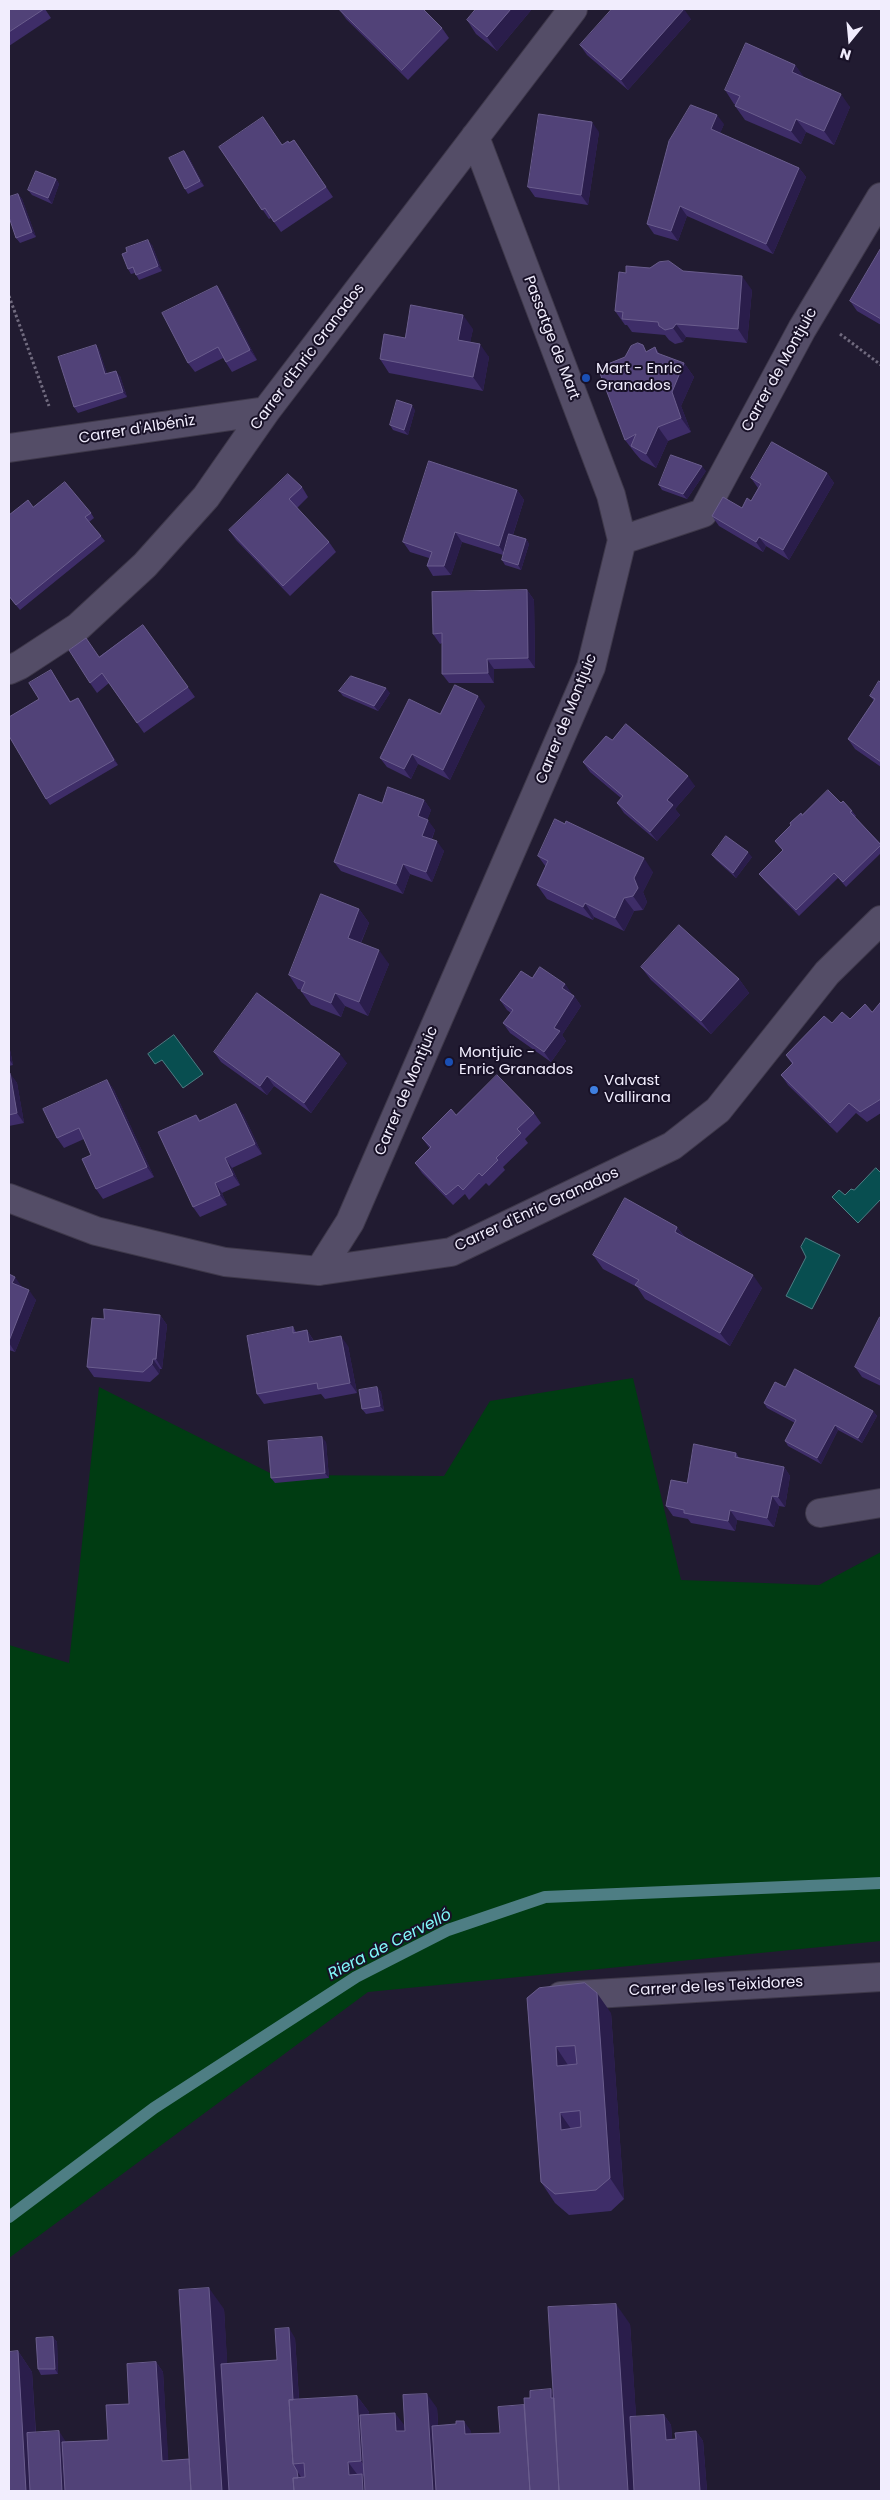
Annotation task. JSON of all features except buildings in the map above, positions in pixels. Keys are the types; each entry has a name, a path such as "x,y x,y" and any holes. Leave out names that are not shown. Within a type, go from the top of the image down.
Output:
{"street":[{"name":"Carrer d'Enric Granados","path":"9,670 20,665 78,627 145,565 206,498 266,411 573,9"},
{"name":"Passatge de Mart","path":"475,137 611,495 622,540"},
{"name":"Carrer de Montjuic","path":"319,1271 350,1222 591,667 622,540 703,513 812,312 881,197"},
{"name":"Carrer d'Albéniz","path":"9,448 266,411"},
{"name":"Carrer d'Enric Granados","path":"9,1198 96,1231 216,1260 319,1271 451,1252 672,1146 718,1110 826,973 881,920"},
{"path":"820,1513 881,1503"},
{"name":"Carrer de les Teixidores","path":"550,1997 881,1977"}],"path":[{"path":"9,296 62,441"},
{"path":"812,312 881,366"}],"green space":[{"path":"633,1378 681,1580 819,1585 881,1552 881,1941 368,1992 9,2258 9,1645 69,1663 99,1387 274,1475 444,1476 490,1401"}],"shaded area":[{"path":"174,1035 203,1074 183,1088 162,1060 155,1064 148,1054"},
{"path":"876,1168 881,1173 881,1199 858,1223 832,1197 839,1190 845,1195 851,1189 854,1190"},
{"path":"806,1238 840,1255 812,1309 786,1296 806,1257 801,1247"}],"waterway":[{"name":"Riera de Cervelló","path":"9,2217 154,2108 356,1977 448,1930 545,1897 881,1883"}],"place":[{"name":"Mart - Enric Granados","path":"586,378"},
{"name":"Montjuïc - Enric Granados","path":"449,1062"},
{"name":"Valvast Vallirana","path":"594,1090"}]}
